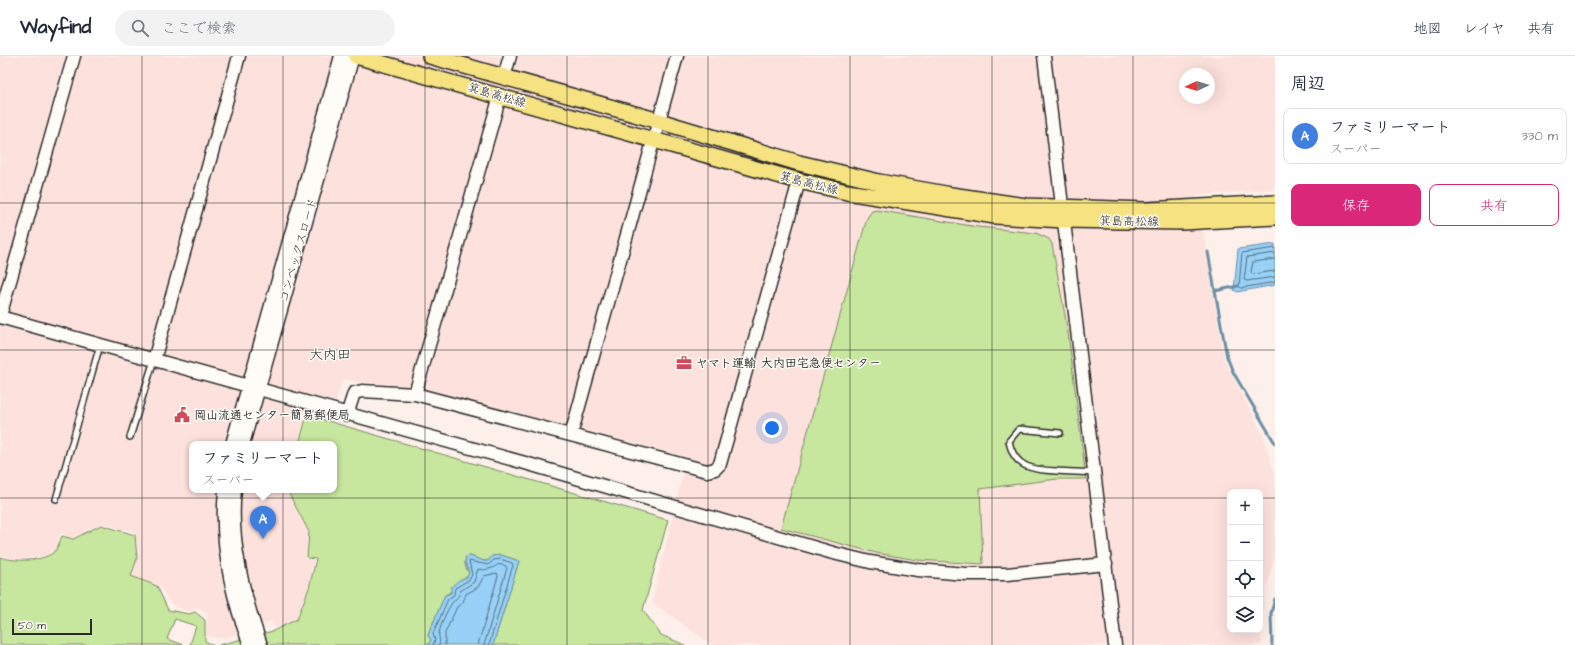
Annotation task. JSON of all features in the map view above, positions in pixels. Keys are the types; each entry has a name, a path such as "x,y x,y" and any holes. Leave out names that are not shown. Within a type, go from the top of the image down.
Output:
{"main road":[{"name":"箕島高松線","path":"355,56 800,181 847,192 951,210 995,216 1275,203"},
{"name":"箕島高松線","path":"430,56 659,121 799,163 879,182 994,202 1026,206 1063,214 1182,222 1275,217"}],"street":[{"path":"74,56 0,317 347,415 524,463 833,553 870,562 918,570 966,574 1007,574 1106,564"},
{"path":"154,360 239,56"},
{"name":"コンベックスロード","path":"244,441 253,388 341,56"},
{"name":"コンベックスロード","path":"233,441 253,388 355,56"},
{"path":"504,77 510,56"},
{"path":"571,435 677,56"},
{"path":"1044,56 1115,645"},
{"path":"414,394 500,96"},
{"path":"347,415 354,393 362,391 414,394 707,471 715,469 720,464 800,181"},
{"path":"225,493 224,521 227,559 240,619 250,645"},
{"path":"235,493 234,512 236,553 251,617 261,645"}],"lane":[{"path":"56,499 100,345"},
{"path":"130,437 154,360"},
{"path":"1060,433 1019,429 1009,441 1010,450 1016,459 1026,466 1037,470 1095,473"}],"shaded area":[{"path":"0,56 1275,56 1275,189 1197,195 1224,360 1263,435 1275,476 1275,554 1264,600 1263,615 1263,489 1227,489 1227,633 1262,633 1261,645 712,645 652,602 687,457 432,391 405,386 342,380 336,402 311,395 299,441 189,441 189,493 288,493 308,532 306,559 314,560 308,588 296,618 275,628 272,621 224,638 206,636 207,613 198,607 189,612 172,605 158,585 132,576 138,559 136,533 101,523 71,538 61,533 55,549 46,555 24,559 9,558 0,555"}],"green space":[{"path":"876,210 978,227 1036,233 1049,239 1052,244 1068,332 1086,479 1057,479 980,489 983,564 917,560 876,553 781,528 867,218 872,211"},
{"path":"307,415 668,520 643,610 661,635 685,645 493,645 519,561 501,555 492,556 488,561 470,556 466,557 465,565 469,573 467,577 459,582 452,591 445,595 428,635 431,640 428,645 219,645 273,631 297,619 309,588 316,559 307,558 309,532 289,493 337,493 337,441 300,441"},
{"path":"101,525 135,535 137,559 131,576 157,586 168,610 189,614 195,612 205,620 205,641 213,645 190,645 196,626 175,619 167,639 184,645 0,645 0,557 13,560 29,560 44,557 55,551 62,536 73,539"}],"water":[{"path":"1275,244 1275,285 1237,292 1234,290 1238,249"},
{"path":"501,555 519,561 493,645 428,645 431,640 428,635 445,595 451,593 451,587 458,581 467,577 469,573 465,562 466,557 470,556 488,561 492,556"}],"waterway":[{"path":"1208,252 1227,357 1233,372 1275,443"},
{"path":"1215,291 1238,286"},
{"path":"1272,645 1271,613 1275,599"}],"place":[{"name":"ヤマト運輸 大内田宅急便センター","path":"684,363"},
{"name":"岡山流通センター簡易郵便局","path":"182,415"},
{"name":"ファミリーマート","path":"263,539"}],"district":[{"name":"大内田","path":"330,354"}]}
